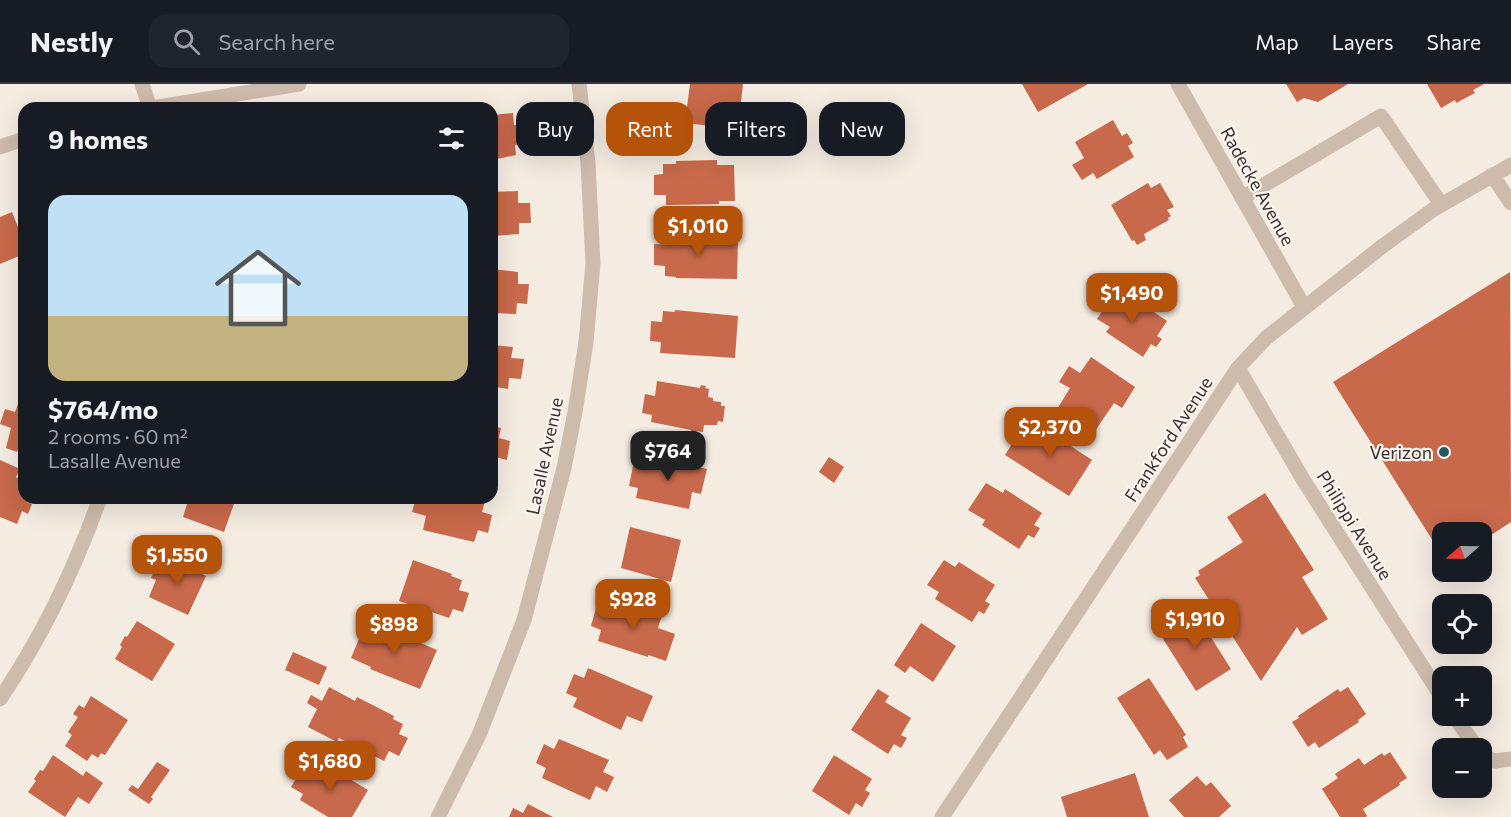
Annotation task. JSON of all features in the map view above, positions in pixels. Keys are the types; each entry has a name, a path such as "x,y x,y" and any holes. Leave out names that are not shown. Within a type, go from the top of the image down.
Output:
{"street":[{"path":"142,84 149,102"},
{"path":"188,102 299,84"},
{"name":"Lasalle Avenue","path":"438,817 479,735 524,620 564,468 575,412 586,342 593,263 588,173 579,84"},
{"name":"Radecke Avenue","path":"1178,84 1304,307"},
{"path":"1242,198 1381,116 1441,204"},
{"path":"0,147 18,141"},
{"name":"Frankford Avenue","path":"942,817 1238,368 1266,338 1384,244 1441,204 1511,165"},
{"path":"1492,175 1511,203"},
{"name":"Philippi Avenue","path":"1238,368 1304,481 1432,682"},
{"path":"0,699 57,602 98,504"},
{"path":"1492,760 1510,759"}],"building":[{"path":"690,84 743,84 741,102 705,102 705,125 693,124 693,102 688,102"},
{"path":"1022,84 1088,84 1038,112"},
{"path":"1286,84 1348,84 1318,102 1304,98 1297,102"},
{"path":"1427,84 1484,84 1473,90 1475,93 1441,108"},
{"path":"513,113 514,125 516,125 516,155 498,159 498,114"},
{"path":"1113,120 1122,136 1127,133 1133,143 1128,146 1134,157 1097,179 1093,173 1082,180 1072,165 1084,158 1075,142"},
{"path":"717,160 717,165 734,165 735,201 719,201 719,204 666,205 666,195 654,195 654,175 663,174 663,164 676,164 676,161"},
{"path":"1148,183 1151,188 1160,183 1174,207 1167,210 1171,216 1169,220 1144,234 1146,240 1137,245 1134,240 1132,241 1111,205"},
{"path":"518,191 518,203 530,203 531,223 519,223 519,234 498,236 498,192"},
{"path":"12,212 18,227 18,256 0,264 0,217"},
{"path":"666,234 738,237 737,279 665,276 665,266 654,265 654,244 665,245"},
{"path":"498,270 518,272 518,284 529,284 527,304 517,303 516,314 498,313"},
{"name":"Verizon","path":"1510,272 1511,522 1492,534 1492,522 1432,522 1432,540 1333,382"},
{"path":"1114,293 1126,301 1130,296 1167,321 1157,336 1162,339 1156,347 1151,344 1143,357 1106,332 1110,327 1097,319"},
{"path":"675,310 738,316 735,358 660,353 661,342 650,341 651,321 662,322 663,311 675,312"},
{"path":"498,346 513,347 511,358 524,359 521,379 509,378 508,389 498,387"},
{"path":"1091,357 1135,387 1122,408 1114,403 1093,434 1056,411 1070,388 1059,382 1069,366 1080,373"},
{"path":"657,381 700,388 701,385 706,386 705,388 709,389 708,397 713,398 713,401 721,402 721,406 725,406 723,422 718,421 717,425 704,425 703,432 696,431 695,435 690,435 691,430 651,422 652,415 642,413 645,394 655,396"},
{"path":"18,404 17,452 6,448 11,428 0,424 5,409 15,412"},
{"path":"1052,419 1063,427 1057,437 1092,460 1069,496 1005,455 1020,431 1036,442"},
{"path":"498,427 501,428 499,438 510,441 507,460 498,458"},
{"path":"645,457 656,459 657,457 707,469 701,494 692,492 689,509 636,498 638,488 629,486 633,466 642,467"},
{"path":"829,457 844,467 834,483 819,472"},
{"path":"0,460 18,468 16,477 18,478 18,504 32,504 28,514 22,511 17,524 0,517"},
{"path":"986,483 1003,493 1005,489 1042,513 1034,525 1040,528 1034,538 1028,535 1019,549 982,525 985,520 968,510"},
{"path":"1265,493 1314,570 1302,577 1328,619 1302,635 1297,627 1261,681 1195,578 1200,575 1198,571 1243,542 1227,517"},
{"path":"187,504 234,504 224,532 183,517"},
{"path":"414,504 484,504 482,512 492,515 488,533 478,530 474,542 423,530 426,516 412,512"},
{"path":"630,527 681,540 671,582 621,568"},
{"path":"166,558 206,576 188,615 149,597 156,580 151,578 156,567 161,570"},
{"path":"413,560 462,580 459,590 469,593 463,612 453,609 449,618 399,601"},
{"path":"944,560 955,567 959,562 995,585 985,601 990,604 984,614 979,611 972,622 935,599 939,592 927,585"},
{"path":"610,601 621,605 622,602 662,615 658,628 675,634 666,661 598,641 601,630 591,626 596,608 607,612"},
{"path":"1193,609 1231,669 1196,691 1158,631"},
{"path":"367,620 437,650 420,689 370,669 371,667 351,658"},
{"path":"137,621 175,644 152,681 115,659 125,636 127,637"},
{"path":"921,623 956,646 933,682 910,666 905,673 894,665"},
{"path":"293,652 327,667 319,685 285,670"},
{"path":"588,668 653,696 642,722 627,716 621,730 573,707 577,698 566,693 574,674 584,678"},
{"path":"1149,678 1186,735 1183,737 1188,747 1167,760 1160,750 1154,755 1117,698"},
{"path":"329,687 355,701 357,697 394,716 393,719 403,724 399,734 408,738 399,756 389,751 384,761 339,738 337,742 308,727 317,709 307,703 311,695 322,701"},
{"path":"1348,687 1366,714 1358,720 1359,722 1319,748 1315,742 1308,747 1292,722 1338,689 1340,692"},
{"path":"878,689 889,696 885,702 911,718 901,735 907,738 901,748 894,744 888,754 851,730"},
{"path":"91,696 128,720 105,755 101,753 98,758 92,754 87,761 65,746 72,735 68,732 78,717 73,714 79,705 84,708"},
{"path":"559,739 609,760 603,772 614,777 607,792 596,786 590,800 542,778 546,768 536,763 544,744 554,749"},
{"path":"1390,752 1407,778 1363,809 1366,817 1340,817 1322,789 1338,778 1335,774 1359,758 1364,765 1382,753 1384,756"},
{"path":"53,755 83,776 86,771 103,783 89,804 78,797 65,817 28,792 40,770 43,771"},
{"path":"834,755 872,779 865,790 870,793 862,807 856,803 849,815 812,791"},
{"path":"157,762 170,770 151,797 153,799 149,804 128,790 132,785 138,789"},
{"path":"323,763 368,790 352,817 328,817 300,800 303,794 291,787 303,767 316,774"},
{"path":"1135,773 1149,817 1067,817 1061,797"},
{"path":"1197,776 1206,786 1211,782 1231,806 1219,817 1184,817 1169,800"},
{"path":"528,804 553,817 509,817 513,808 523,813"}],"place":[{"name":"Verizon","path":"1444,452"}]}
